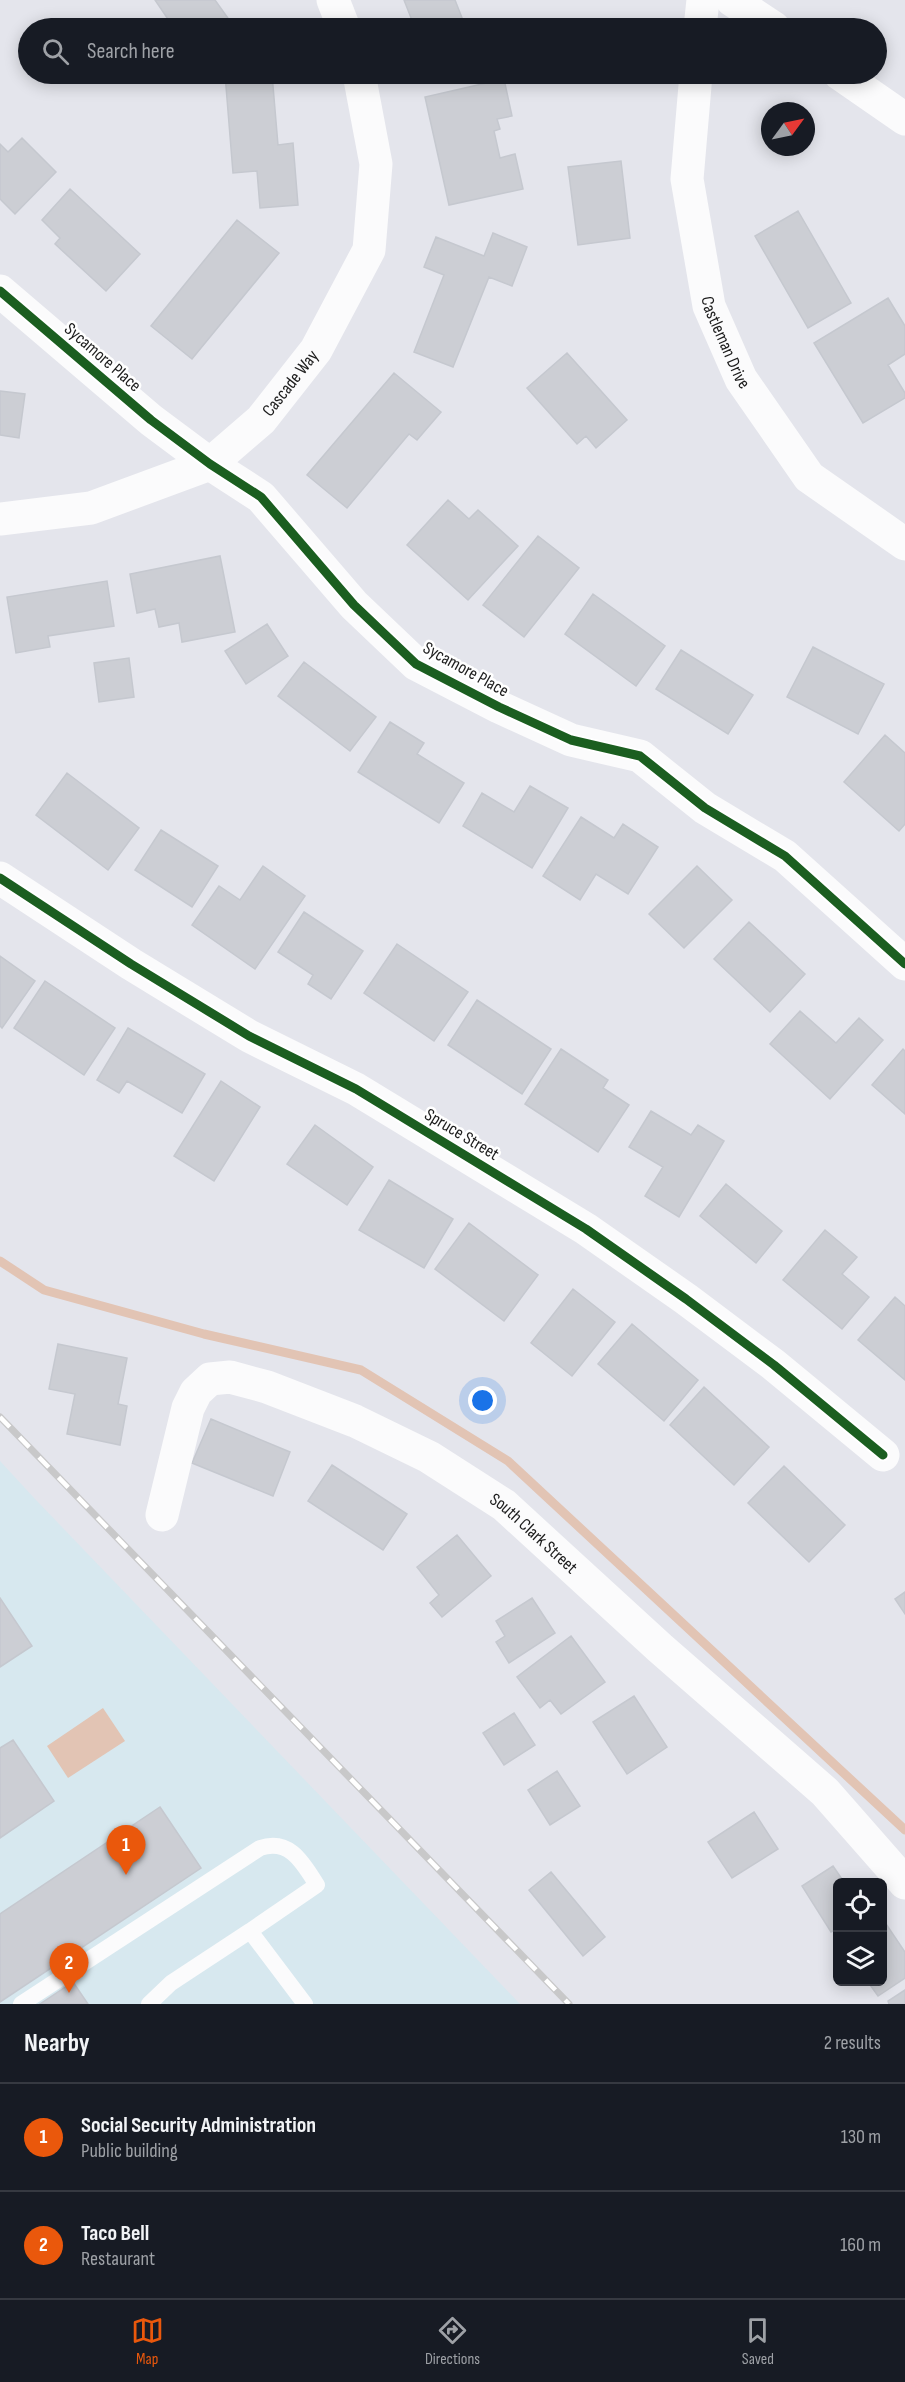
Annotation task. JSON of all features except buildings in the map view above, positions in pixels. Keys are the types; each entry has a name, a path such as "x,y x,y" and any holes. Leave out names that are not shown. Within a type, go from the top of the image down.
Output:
{"street":[{"path":"333,0 340,18"},
{"path":"701,18 703,0"},
{"path":"732,0 759,18"},
{"name":"Cascade Way","path":"0,519 91,508 210,464 261,420 316,350 369,250 376,164 361,84"},
{"name":"Castleman Drive","path":"695,84 687,179 709,306 741,380 809,477 905,544"},
{"path":"854,84 905,119"},
{"name":"Sycamore Place","path":"0,291 151,420 210,464 261,497 354,604 416,664 499,707 571,740 640,756 705,808 785,856 905,964"},
{"name":"Spruce Street","path":"0,878 131,964 249,1036 356,1089 586,1229 686,1299 774,1365 883,1455"},
{"name":"South Clark Street","path":"162,1515 188,1408 196,1392 210,1379 231,1377 267,1387 355,1421 429,1456 504,1505 660,1648 825,1792 905,1883"}],"lane":[{"path":"21,2004 260,1848 278,1845 286,1848 300,1860 317,1885 171,1983 149,2004"},
{"path":"249,1930 305,2004"}],"shaded area":[{"path":"0,1461 36,1500 520,2004 0,2004"},
{"path":"103,1708 125,1741 68,1778 47,1746"}],"waterway":[{"path":"0,1261 44,1290 204,1334 361,1370 508,1461 905,1830"}],"railway":[{"path":"0,1417 569,2004"}],"cycle path":[{"path":"0,291 151,420 210,464 261,497 354,605 416,664 499,707 571,740 640,756 705,808 785,856 905,964"},
{"path":"0,878 131,964 249,1036 356,1089 586,1229 686,1299 774,1365 883,1455"}],"place":[{"name":"Social Security Administration","path":"126,1875"},
{"name":"Taco Bell","path":"69,1993"}]}
